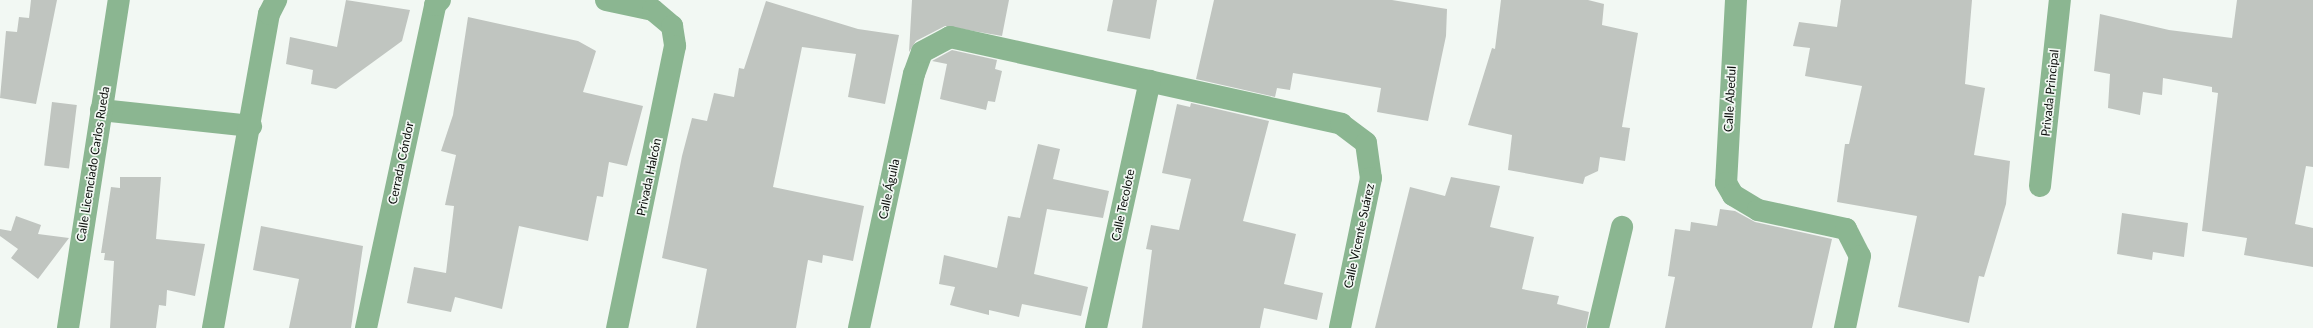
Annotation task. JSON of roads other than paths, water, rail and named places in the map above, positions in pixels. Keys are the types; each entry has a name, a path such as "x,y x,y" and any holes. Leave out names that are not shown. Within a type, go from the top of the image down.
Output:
{"street":[{"name":"Calle Licenciado Carlos Rueda","path":"68,328 119,0"},
{"path":"213,328 251,126 269,14 276,0"},
{"name":"Cerrada Cóndor","path":"366,328 435,5 440,0"},
{"name":"Privada Halcón","path":"606,0 653,10 672,26 675,46 618,328"},
{"name":"Calle Abedul","path":"1736,0 1726,183 1733,195 1758,210 1846,229 1860,256 1845,328"},
{"name":"Privada Principal","path":"2040,186 2060,0"},
{"name":"Calle Águila","path":"859,328 914,74 922,52 950,37 1150,81"},
{"name":"Calle Vicente Suárez","path":"1150,81 1341,124 1366,143 1371,178 1340,328"},
{"name":"Calle Tecolote","path":"1096,328 1150,81"},
{"path":"101,110 251,126"},
{"path":"1598,328 1622,226"}]}
